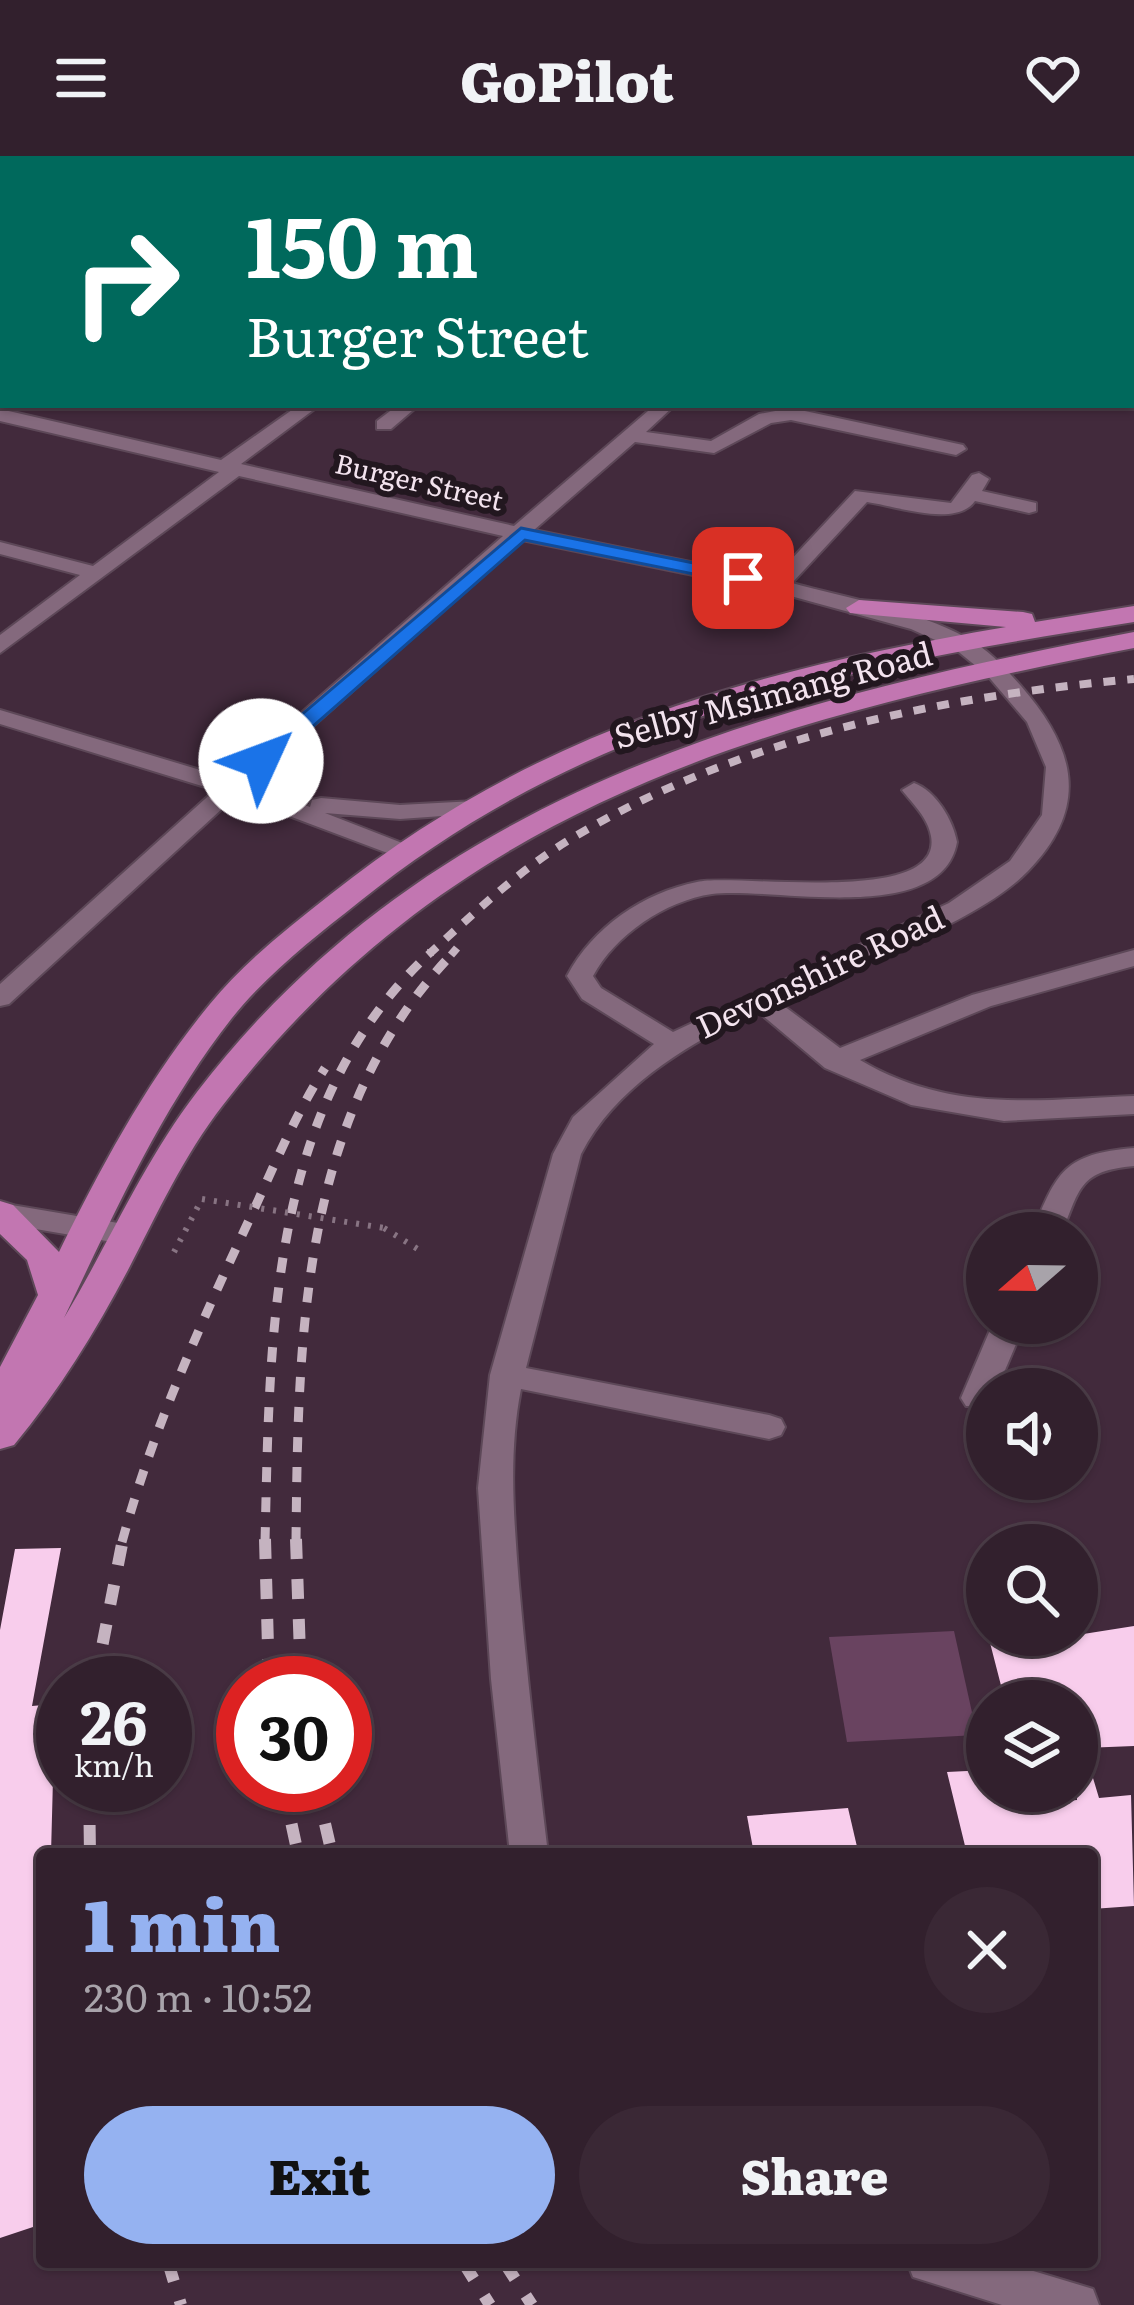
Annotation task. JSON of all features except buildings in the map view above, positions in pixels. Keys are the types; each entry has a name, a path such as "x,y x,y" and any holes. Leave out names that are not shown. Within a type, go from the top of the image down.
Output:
{"main road":[{"path":"884,661 889,651 872,612 1084,621"},
{"name":"Selby Msimang Road","path":"0,1394 21,1366 153,1108 223,1009 301,934 406,853 475,808 614,736 818,675 1134,614"},
{"name":"Selby Msimang Road","path":"0,1435 39,1387 207,1101 262,1032 334,962 454,865 565,802 682,751 817,710 1134,640"},
{"path":"0,1213 43,1255 57,1296"}],"street":[{"path":"0,646 307,408"},
{"path":"384,425 406,408"},
{"path":"0,998 350,679 663,408"},
{"path":"632,436 714,447 766,418 790,414 956,449"},
{"name":"Burger Street","path":"2,416 521,534 778,586 963,644"},
{"path":"778,586 862,495 953,509 960,508 974,486 1029,507"},
{"path":"0,548 96,573"},
{"name":"Devonshire Road","path":"528,1848 509,1679 495,1488 497,1424 555,1188 575,1139 618,1087 672,1043 758,998 958,908 1019,866 1042,837 1054,815 1058,766 1037,718 995,670 963,644"},
{"path":"0,717 261,796 406,853"},
{"path":"672,1043 591,993 580,976 587,958 651,906 689,890 739,884 853,892 908,881 938,864 946,844 946,830 914,790"},
{"path":"261,796 400,812 475,808"},
{"path":"835,1061 882,1036 959,1007 1134,958"},
{"path":"758,998 835,1061 937,1104 987,1112 1134,1105"},
{"path":"1073,1107 1134,1080"},
{"path":"1073,1107 1089,1160"},
{"path":"1056,1212 1071,1176 1089,1160 1134,1157"},
{"path":"0,1213 130,1235"},
{"path":"506,1375 769,1427"},
{"path":"950,2268 1077,2305"}],"path":[{"path":"174,1252 202,1198 384,1228 424,1253"}],"shaded area":[{"path":"954,1631 966,1685 966,1736 847,1742 829,1637"}],"railway":[{"path":"430,954 550,852 634,804 702,774 771,749 914,711 1134,679"},
{"path":"451,955 457,948"},
{"path":"296,1540 307,1306 318,1228 337,1153 365,1082 403,1014 454,952"},
{"path":"265,1541 277,1304 289,1226 308,1150 337,1078 377,1012 430,954"},
{"path":"122,1542 148,1458 196,1336 285,1141 325,1068"},
{"path":"100,1656 123,1539"},
{"path":"296,1540 300,1656"},
{"path":"265,1541 268,1656"},
{"path":"89,1812 90,1848"},
{"path":"289,1812 297,1848"},
{"path":"322,1812 331,1848"},
{"path":"170,2268 181,2305"},
{"path":"467,2268 490,2305"},
{"path":"508,2268 532,2305"}],"route":[{"path":"261,761 521,534 743,578"}]}
